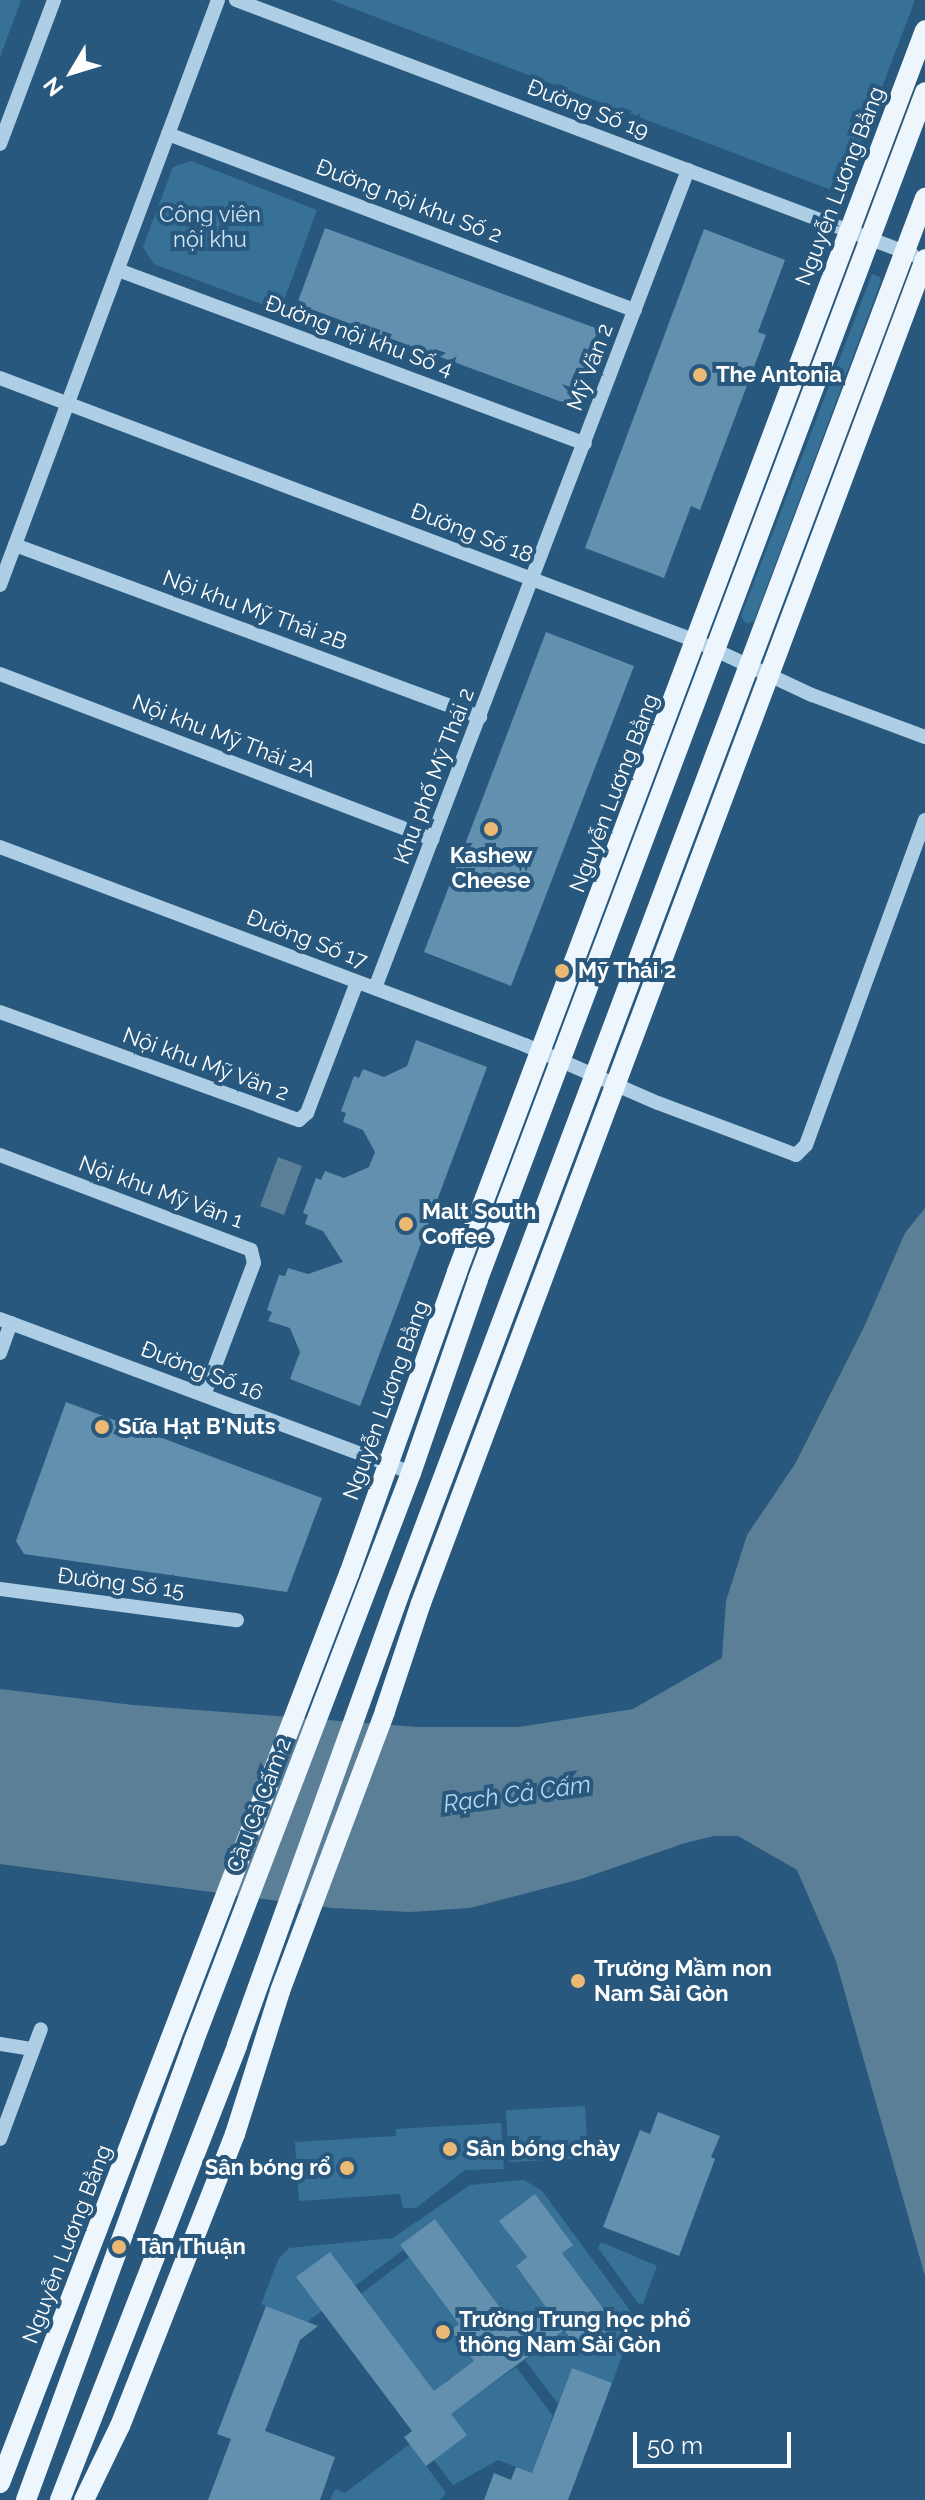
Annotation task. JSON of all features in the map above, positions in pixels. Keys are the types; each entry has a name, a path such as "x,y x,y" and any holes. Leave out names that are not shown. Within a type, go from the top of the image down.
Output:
{"main road":[{"name":"Nguyễn Lương Bằng","path":"370,1583 411,1473 551,1056 696,641 925,30"},
{"name":"Nguyễn Lương Bằng","path":"349,1574 457,1272 551,1056 716,650 925,92"},
{"path":"84,2500 120,2426 235,2134 261,2052 750,666 925,198"},
{"path":"60,2500 237,2045 399,1595 769,675 925,259"},
{"name":"Cầu Cả Cấm 2","path":"177,2021 349,1574"},
{"name":"Cầu Cả Cấm 2","path":"26,2500 193,2043 370,1583"},
{"name":"Nguyễn Lương Bằng","path":"0,2483 177,2021"}],"street":[{"path":"0,144 54,0"},
{"path":"0,585 218,0"},
{"name":"Đường Số 19","path":"236,0 925,259"},
{"name":"Đường nội khu Số 2","path":"168,134 635,310"},
{"name":"Mỹ Văn 2","path":"533,579 688,170"},
{"name":"Đường nội khu Số 4","path":"118,270 585,444"},
{"name":"Đường Số 18","path":"0,378 696,641 812,695 925,737"},
{"name":"Nội khu Mỹ Thái 2B","path":"15,545 480,717"},
{"name":"Khu phố Mỹ Thái 2","path":"375,988 533,579"},
{"name":"Nội khu Mỹ Thái 2A","path":"0,674 433,839"},
{"name":"Đường Số 17","path":"0,847 551,1056 792,1155 803,1151 925,820"},
{"name":"Nội khu Mỹ Văn 2","path":"0,1012 299,1120 307,1113 357,982"},
{"name":"Nội khu Mỹ Văn 1","path":"0,1155 251,1250 254,1263 204,1395"},
{"path":"0,1353 5,1321"},
{"name":"Đường Số 16","path":"5,1321 388,1465"},
{"path":"388,1465 411,1473"},
{"name":"Đường Số 15","path":"0,1589 237,1620"},
{"path":"0,2139 41,2029"},
{"path":"0,2044 33,2049"}],"green space":[{"path":"0,0 21,0 0,57"},
{"path":"331,0 915,0 842,194"},
{"name":"Công viên nội khu","path":"191,161 317,210 280,311 154,264 143,247 173,167"},
{"path":"872,274 880,277 881,281 754,621 746,624 741,616"},
{"path":"585,2106 588,2158 509,2162 506,2110"},
{"path":"501,2123 504,2169 465,2170 416,2208 403,2208 400,2194 299,2201 295,2142 396,2136 396,2129"},
{"path":"524,2180 542,2191 632,2313 634,2324 612,2383 572,2368 558,2404 525,2360 562,2329 580,2351 616,2324 562,2253 500,2221 527,2257 516,2266 557,2321 533,2317 519,2327 519,2350 498,2304 435,2219 400,2245 403,2250 307,2322 261,2304 279,2258 289,2248 393,2238 470,2185"},
{"path":"601,2242 657,2266 643,2304 638,2303 598,2248"},
{"path":"409,2257 459,2324 451,2330 485,2375 471,2386 460,2372 446,2381 445,2406 361,2294"},
{"path":"516,2367 553,2416 532,2473 498,2460 453,2485 434,2460 450,2413"},
{"path":"410,2444 446,2493 440,2500 330,2500 335,2489 345,2493"}],"water":[{"path":"278,1157 302,1166 284,1215 260,1206"},
{"name":"Rạch Cả Cấm","path":"925,1208 925,2276 835,1958 797,1870 738,1836 714,1836 685,1843 581,1879 470,1908 410,1912 332,1908 0,1864 0,1689 133,1705 417,1727 519,1727 633,1709 722,1658 726,1601 747,1535 795,1464 864,1327 905,1233"}],"building":[{"path":"325,228 598,329 570,405 297,304"},
{"name":"The Antonia","path":"704,229 785,260 758,332 766,335 700,510 691,506 664,578 585,548"},
{"path":"546,632 634,666 511,986 424,952"},
{"path":"416,1040 487,1067 360,1406 290,1379 300,1352 290,1328 268,1321 272,1312 267,1310 279,1275 285,1276 288,1268 308,1274 343,1262 323,1231 305,1224 308,1215 303,1213 316,1178 321,1180 325,1171 344,1178 369,1167 375,1152 363,1130 343,1122 346,1113 341,1111 354,1076 359,1078 363,1069 384,1077 407,1066"},
{"path":"66,1402 322,1498 287,1592 24,1554 16,1541"},
{"path":"658,2112 720,2136 711,2157 715,2159 679,2256 603,2227 640,2130 650,2134"},
{"path":"535,2194 573,2245 562,2253 616,2325 580,2352 564,2330 491,2384 451,2414 467,2435 426,2466 404,2437 412,2431 296,2277 330,2252 434,2391 474,2361 451,2330 459,2324 400,2245 435,2219 516,2329 546,2307 516,2266 527,2257 499,2221"},
{"path":"266,2306 318,2326 300,2340 265,2431 335,2457 320,2500 208,2500 231,2439 217,2434"},
{"path":"572,2368 612,2383 568,2500 484,2500 494,2473 511,2480 516,2467 532,2473"}],"place":[{"name":"The Antonia","path":"700,375"},
{"name":"Kashew Cheese","path":"491,829"},
{"name":"Mỹ Thái 2","path":"562,971"},
{"name":"Malt South Coffee","path":"406,1224"},
{"name":"Sữa Hạt B'Nuts","path":"102,1427"},
{"name":"Trường Mầm non Nam Sài Gòn","path":"578,1981"},
{"name":"Sân bóng chày","path":"450,2149"},
{"name":"Sân bóng rổ","path":"347,2168"},
{"name":"Tân Thuận","path":"119,2247"},
{"name":"Trường Trung học phổ thông Nam Sài Gòn","path":"443,2332"}]}
